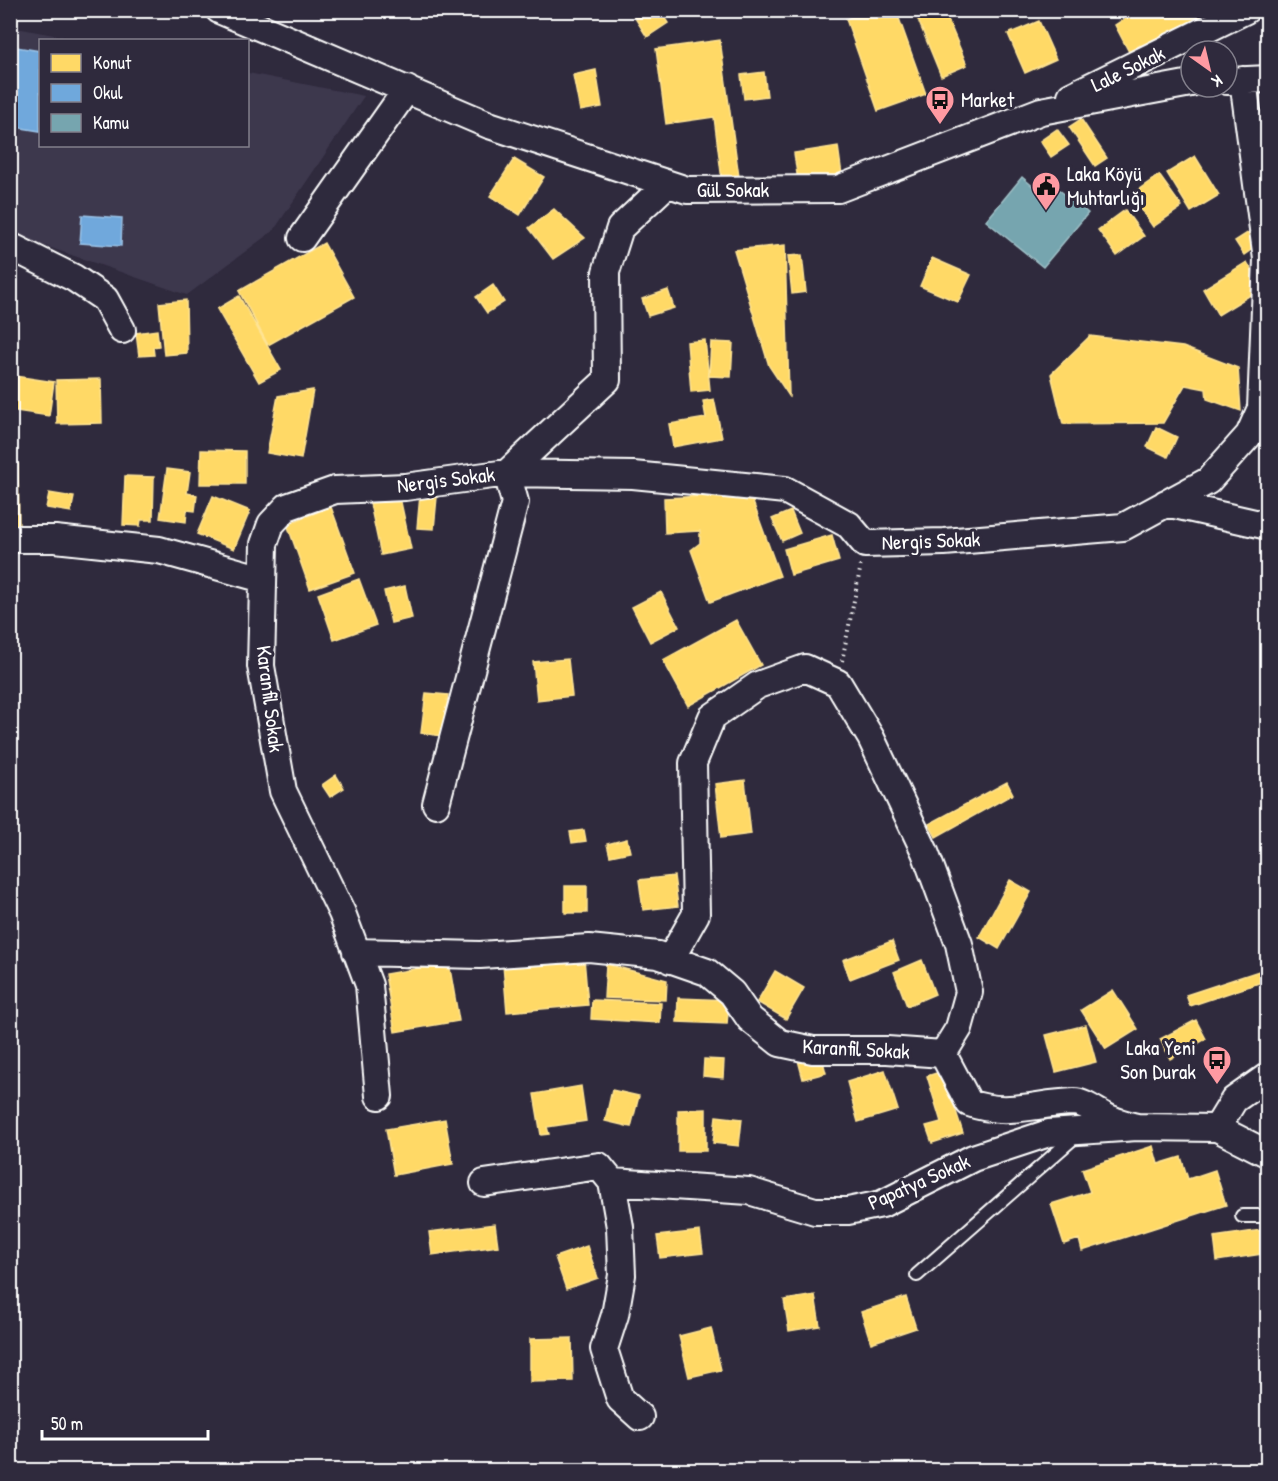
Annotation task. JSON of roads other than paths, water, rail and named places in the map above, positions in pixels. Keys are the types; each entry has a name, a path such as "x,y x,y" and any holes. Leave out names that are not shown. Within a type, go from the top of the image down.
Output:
{"street":[{"name":"Gül Sokak","path":"219,10 407,88 489,125 687,190 838,189 1041,111 1179,84"},
{"name":"Lale Sokak","path":"1041,111 1246,10"},
{"name":"Nergis Sokak","path":"263,579 264,544 271,524 287,507 335,490 405,487 507,472 633,475 785,490 849,525 865,544 944,542 1123,526 1208,481 1249,435 1261,408 1267,259 1246,80"},
{"path":"302,238 407,88"},
{"path":"436,804 515,502 507,472 607,380 606,272 620,228 667,184"},
{"path":"10,246 74,278 105,299 122,330"},
{"path":"1166,503 1268,526"},
{"path":"10,539 55,539 159,550 263,579"},
{"name":"Karanfil Sokak","path":"263,579 261,666 283,791 342,914 369,985 379,1096"},
{"path":"670,960 696,914 693,763 712,717 758,685 805,668 838,683 871,738 925,852 959,944 969,992 959,1028 943,1054 969,1103 986,1109 997,1109 1032,1108 1076,1102 1112,1120 1137,1127"},
{"name":"Karanfil Sokak","path":"356,952 480,955 589,948 658,956 707,972 732,993 750,1019 780,1043 813,1050 887,1050 943,1054"},
{"path":"1268,1076 1233,1100 1217,1128 1268,1155"},
{"name":"Papatya Sokak","path":"484,1183 599,1166 612,1182 749,1191 815,1211 848,1211 882,1204 973,1158 1049,1133 1137,1127 1217,1128"},
{"path":"612,1182 620,1227 622,1275 615,1315 604,1349 620,1399 639,1417"}],"lane":[{"path":"917,1275 1081,1131"},
{"path":"1242,1216 1268,1215"}],"place":[{"name":"Market","path":"940,126"},
{"name":"Laka Köyü Muhtarlığı","path":"1046,212"},
{"name":"Laka Yeni Son Durak","path":"1217,1086"}]}
